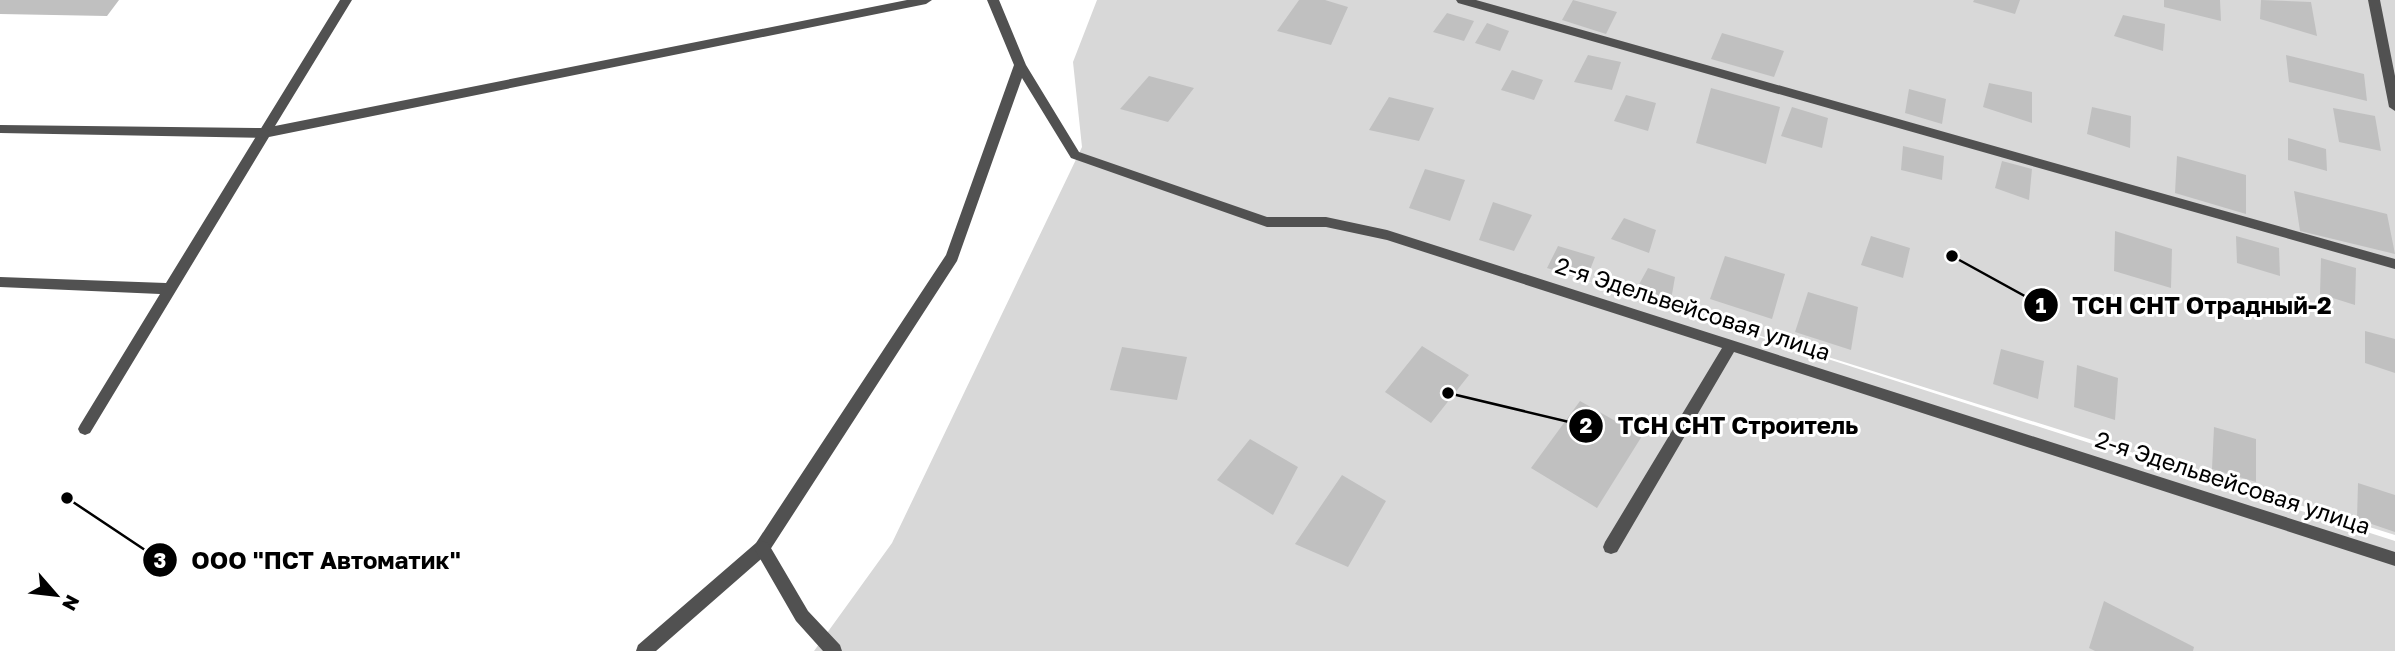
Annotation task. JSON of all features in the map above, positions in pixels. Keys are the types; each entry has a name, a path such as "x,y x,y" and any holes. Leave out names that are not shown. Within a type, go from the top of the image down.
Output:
{"street":[{"path":"85,429 346,0"},
{"path":"0,129 265,133 926,0"},
{"name":"2-я Эдельвейсовая улица","path":"993,0 1020,65 1075,155 1267,222 1326,222 1387,234 2395,559"},
{"path":"1462,0 2395,264"},
{"path":"2374,0 2390,69 2395,107"},
{"path":"644,651 762,548 952,257 1020,65"},
{"path":"0,282 170,289"},
{"path":"1611,547 1731,345"},
{"path":"762,548 802,616 834,651"}],"shaded area":[{"path":"1097,0 2395,0 2395,535 1541,267 2395,541 2395,651 814,651 892,543 1082,147 1073,62"}],"building":[{"path":"0,0 119,0 107,16 0,14"},
{"path":"1299,0 1325,0 1348,7 1331,45 1277,31"},
{"path":"1573,0 1617,12 1606,34 1562,20"},
{"path":"2020,0 2015,14 1973,2"},
{"path":"2164,0 2220,0 2221,21 2164,7"},
{"path":"2261,0 2311,2 2317,36 2260,19"},
{"path":"1447,13 1474,21 1464,41 1433,32"},
{"path":"2123,15 2165,24 2163,51 2114,36"},
{"path":"1487,23 1509,31 1500,51 1475,43"},
{"path":"1722,33 1784,51 1774,77 1711,59"},
{"path":"1588,55 1621,62 1612,90 1574,82"},
{"path":"2286,55 2364,74 2367,101 2289,82"},
{"path":"1512,70 1543,80 1534,100 1501,90"},
{"path":"1149,76 1194,88 1168,122 1120,109"},
{"path":"1989,83 2032,92 2032,123 1983,107"},
{"path":"1711,88 1780,107 1766,164 1696,143"},
{"path":"1909,89 1946,99 1942,124 1905,113"},
{"path":"1626,95 1656,103 1648,131 1614,121"},
{"path":"1389,97 1434,108 1419,141 1369,130"},
{"path":"1792,107 1828,118 1822,148 1781,136"},
{"path":"2092,107 2131,116 2130,148 2087,134"},
{"path":"2333,108 2375,116 2381,151 2339,142"},
{"path":"2288,138 2326,149 2327,171 2288,160"},
{"path":"1903,146 1944,156 1942,180 1901,170"},
{"path":"2177,156 2246,175 2246,214 2175,193"},
{"path":"2002,161 2032,169 2029,200 1995,188"},
{"path":"1425,169 1465,180 1450,221 1409,208"},
{"path":"2294,191 2387,214 2395,254 2300,231"},
{"path":"1493,202 1532,215 1514,251 1479,240"},
{"path":"1624,218 1656,230 1649,253 1611,239"},
{"path":"2115,231 2172,249 2171,288 2114,271"},
{"path":"1871,236 1910,248 1903,278 1861,265"},
{"path":"2236,236 2279,248 2280,276 2237,263"},
{"path":"1558,246 1595,257 1586,280 1547,268"},
{"path":"1725,256 1785,274 1772,319 1710,299"},
{"path":"2321,258 2356,268 2355,305 2320,294"},
{"path":"1648,268 1675,277 1671,300 1637,288"},
{"path":"1808,292 1858,307 1851,350 1795,332"},
{"path":"2365,331 2395,339 2395,373 2365,363"},
{"path":"1422,346 1469,375 1431,423 1385,392"},
{"path":"1122,347 1187,357 1177,400 1110,390"},
{"path":"2001,349 2044,361 2038,399 1993,384"},
{"path":"2077,365 2118,378 2115,420 2074,407"},
{"path":"1580,401 1642,436 1597,508 1531,468"},
{"path":"2214,427 2256,439 2256,482 2212,469"},
{"path":"1250,439 1298,467 1273,515 1217,480"},
{"path":"1342,475 1386,501 1348,567 1295,544"},
{"path":"2358,483 2395,495 2395,532 2357,519"},
{"path":"2104,601 2194,647 2193,651 2095,651 2089,648"}],"place":[{"name":"ТСН СНТ Отрадный-2","path":"1952,256"},
{"name":"ТСН СНТ Строитель","path":"1448,393"},
{"name":"ООО \"ПСТ Автоматик\"","path":"67,498"}]}
